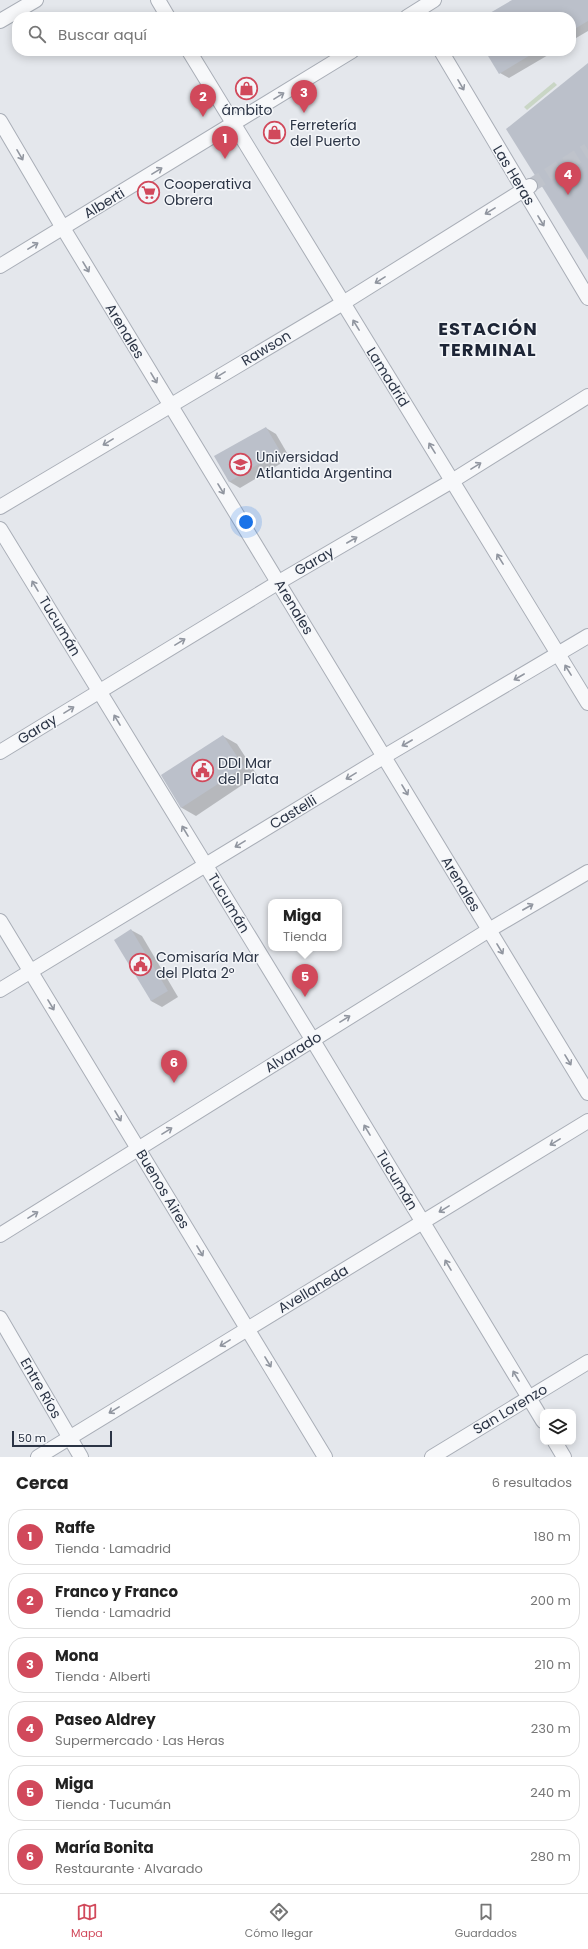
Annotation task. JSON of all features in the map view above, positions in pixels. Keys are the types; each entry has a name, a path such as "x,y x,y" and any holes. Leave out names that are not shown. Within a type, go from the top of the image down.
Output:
{"street":[{"path":"15,12 36,0"},
{"path":"158,0 165,12"},
{"path":"414,11 434,0"},
{"path":"0,21 12,14"},
{"name":"Lamadrid","path":"192,56 588,703"},
{"name":"Alberti","path":"0,266 344,56"},
{"name":"Las Heras","path":"444,56 526,188 588,298"},
{"name":"Arenales","path":"0,121 62,228 279,582 588,1092"},
{"name":"Rawson","path":"0,507 343,303 526,188"},
{"name":"Garay","path":"0,752 279,582 452,481 588,396"},
{"name":"Tucumán","path":"0,528 540,1416"},
{"name":"Castelli","path":"0,990 384,756 588,636"},
{"name":"Alvarado","path":"0,1236 489,930 588,872"},
{"name":"Buenos Aires","path":"0,921 325,1457"},
{"name":"Avellaneda","path":"38,1457 588,1121"},
{"name":"Entre Ríos","path":"0,1318 82,1457"},
{"name":"San Lorenzo","path":"432,1457 588,1362"},
{"path":"557,1445 564,1457"}],"green space":[{"path":"554,82 557,85 527,110 524,107"}],"building":[{"path":"512,0 588,0 588,21 576,28 576,12 492,12"},
{"path":"488,56 529,56 499,74"},
{"path":"588,63 588,260 506,129"},
{"path":"266,427 280,451 229,482 214,456"},
{"name":"DDI Mar del Plata","path":"223,735 244,767 181,808 161,775"},
{"name":"Comisaría Mar del Plata 2°","path":"131,929 168,991 151,1001 114,940"}],"tunnel":[{"path":"530,186 588,150"}],"place":[{"name":"ámbito","path":"247,88"},
{"name":"Mona","path":"304,113"},
{"name":"Franco y Franco","path":"203,117"},
{"name":"Ferretería del Puerto","path":"275,133"},
{"name":"Raffe","path":"225,159"},
{"name":"Cooperativa Obrera","path":"149,192"},
{"name":"Paseo Aldrey","path":"568,195"},
{"name":"Universidad Atlantida Argentina","path":"241,465"},
{"name":"DDI Mar del Plata","path":"202,771"},
{"name":"Comisaría Mar del Plata 2°","path":"141,965"},
{"name":"Miga","path":"305,997"},
{"name":"María Bonita","path":"174,1083"}],"district":[{"name":"ESTACIÓN TERMINAL","path":"488,339"}]}
